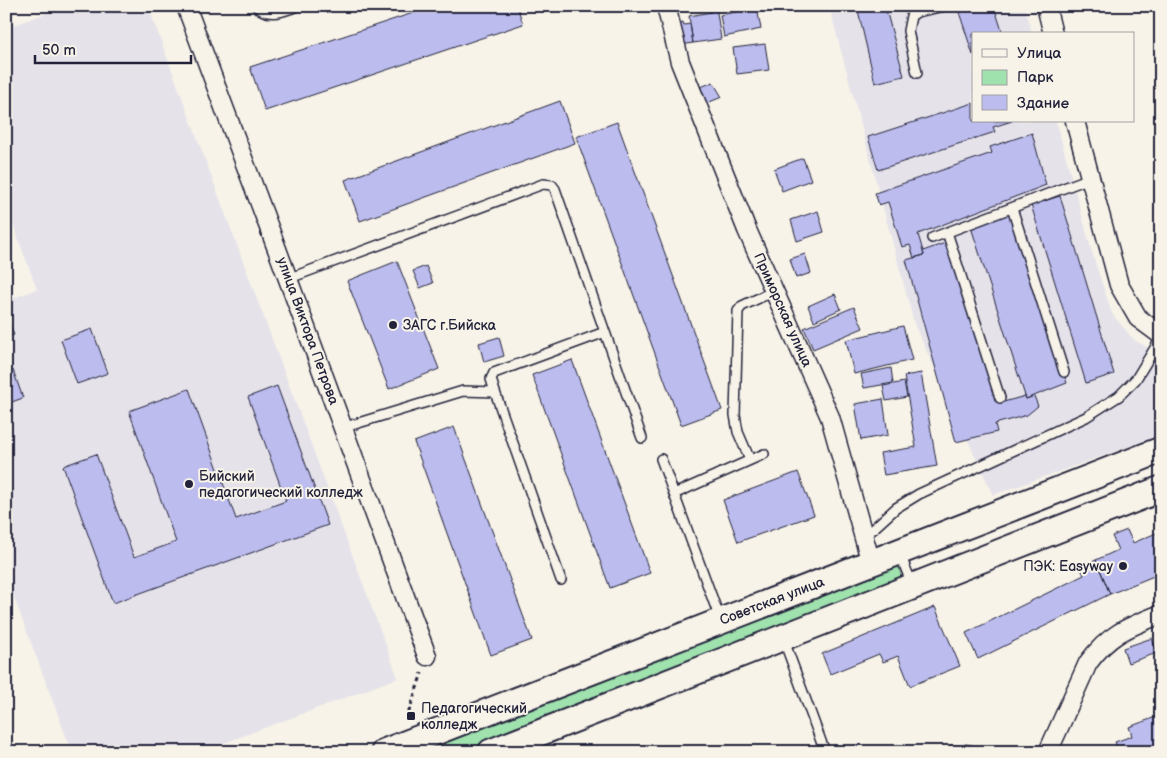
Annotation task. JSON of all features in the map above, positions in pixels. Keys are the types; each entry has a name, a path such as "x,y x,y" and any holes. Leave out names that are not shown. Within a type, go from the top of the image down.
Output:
{"main road":[{"name":"Советская улица","path":"391,749 1161,450"},
{"path":"492,751 1161,489"}],"street":[{"name":"улица Виктора Петрова","path":"186,6 290,278 342,428 427,656"},
{"name":"Приморская улица","path":"666,6 680,62 747,230 830,416 871,563"},
{"path":"1046,6 1052,32"},
{"path":"1075,122 1119,285 1138,318 1161,337"},
{"path":"1048,752 1088,663 1106,641 1118,632 1161,614"}],"lane":[{"path":"256,6 266,13 275,14 298,6"},
{"path":"917,73 908,31 911,16 916,12 945,6"},
{"path":"932,238 1090,178"},
{"path":"290,278 544,184 552,185 642,438"},
{"path":"1012,208 1064,372"},
{"path":"947,232 1000,398"},
{"path":"750,460 738,432 735,415 738,311 742,306 774,291"},
{"path":"561,580 491,379 494,373 605,332"},
{"path":"864,538 896,508 919,494 1086,418 1119,396 1136,379 1161,337"},
{"path":"342,428 463,390 495,392"},
{"path":"674,494 764,454"},
{"path":"661,459 721,621"},
{"path":"899,552 913,586"},
{"path":"783,638 825,752"}],"path":[{"path":"391,749 427,656"}],"shaded area":[{"path":"66,6 148,6 398,678 200,752 72,752 6,576 6,301 37,289 6,206 6,28"},
{"path":"829,6 1025,6 1032,32 972,32 972,122 1056,122 1093,256 1112,314 1134,340 1161,355 1161,435 993,495 915,326"}],"green space":[{"path":"898,565 901,575 894,583 463,752 404,752"}],"building":[{"path":"434,6 517,6 523,24 265,111 250,67"},
{"path":"710,6 716,6 721,39 693,43 689,16 711,12"},
{"path":"857,6 885,6 904,76 875,83"},
{"path":"976,6 994,6 1002,32 972,32 972,52 959,12"},
{"path":"757,8 761,29 724,37 720,15"},
{"path":"683,22 684,25 690,24 693,43 681,45 677,23"},
{"path":"765,44 769,70 737,74 733,48"},
{"path":"713,82 722,97 702,105 696,89"},
{"path":"560,101 575,143 360,221 345,180"},
{"path":"972,103 972,122 1009,122 993,127 995,132 878,170 868,137"},
{"path":"617,122 722,410 681,425 576,137"},
{"path":"1032,133 1046,185 918,234 924,255 914,258 910,245 902,247 888,202 879,205 875,193 992,153 990,147"},
{"path":"803,158 811,180 782,191 774,169"},
{"path":"1060,196 1114,374 1086,383 1031,205"},
{"path":"818,211 824,232 797,241 791,220"},
{"path":"1009,214 1067,383 1026,399 971,227"},
{"path":"948,242 1000,403 1025,396 1026,399 1034,396 1038,406 1027,415 995,424 997,432 956,442 906,260 924,255 923,251"},
{"path":"805,254 811,273 796,278 790,259"},
{"name":"ЗАГС г.Бийска","path":"397,261 439,369 389,389 347,281"},
{"path":"426,266 433,283 420,288 413,271"},
{"path":"835,294 841,309 814,321 808,306"},
{"path":"854,307 863,328 813,349 804,328"},
{"path":"6,314 14,335 6,338"},
{"path":"903,326 912,360 854,374 846,340"},
{"path":"92,329 108,373 77,384 61,340"},
{"path":"499,337 504,356 484,362 479,343"},
{"path":"572,360 650,573 610,588 532,375"},
{"path":"891,368 893,383 864,388 861,374"},
{"path":"13,370 23,398 6,404 6,372"},
{"path":"921,373 937,466 884,475 880,453 916,447 904,376"},
{"path":"904,382 907,397 886,401 883,386"},
{"name":"Бийский педагогический колледж","path":"277,386 328,525 113,603 63,466 96,454 134,557 176,542 129,411 189,389 236,519 286,501 248,397"},
{"path":"883,399 888,435 861,440 855,404"},
{"path":"454,427 532,640 491,655 414,442"},
{"path":"798,472 814,515 738,542 723,500"},
{"path":"1127,530 1133,543 1161,531 1161,573 1110,594 1096,560 1118,550 1112,536"},
{"path":"1096,560 1110,594 978,659 966,633 1084,575 1080,567"},
{"path":"935,607 960,666 910,686 898,656 883,662 879,654 830,674 822,654"},
{"path":"1152,638 1157,653 1128,663 1123,648"},
{"path":"1161,715 1161,748 1151,752 1119,752 1115,742 1132,736 1129,727"},
{"path":"965,744 972,745 971,752 949,752 951,745 965,748"}],"place":[{"name":"ЗАГС г.Бийска","path":"393,325"},
{"name":"Бийский педагогический колледж","path":"189,484"},
{"name":"ПЭК: Easyway","path":"1123,566"},
{"name":"Педагогический колледж","path":"411,716"}]}
